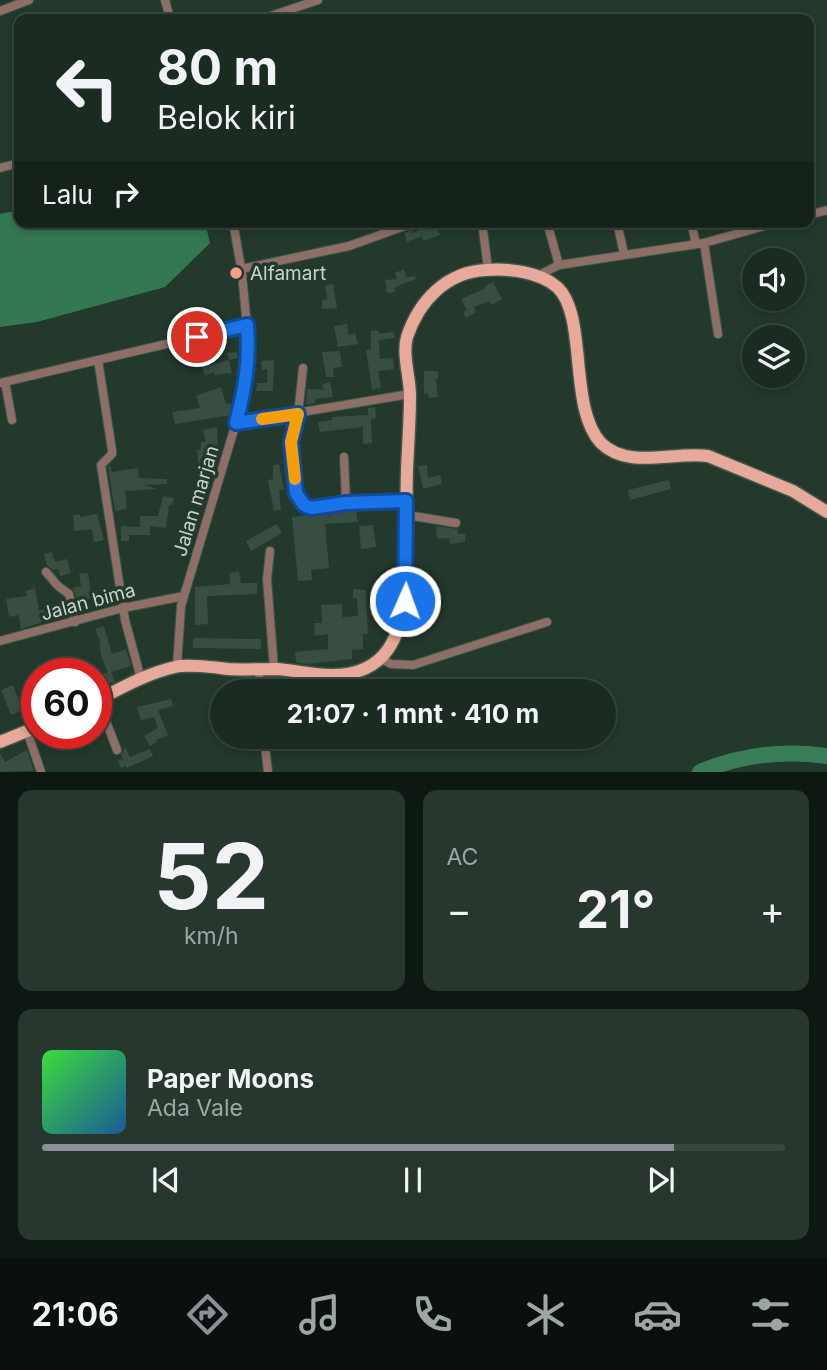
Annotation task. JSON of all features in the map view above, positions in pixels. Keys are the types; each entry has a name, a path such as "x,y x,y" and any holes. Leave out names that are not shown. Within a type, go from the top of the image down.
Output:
{"main road":[{"path":"112,693 177,666 259,671 274,669 329,676 351,673 381,659 398,635 404,615 410,394 406,341 418,312 432,293 454,278 488,270 507,270 537,276 557,287 567,301 589,425 602,443 619,454 648,458 694,454 708,456 793,491 827,512"},
{"path":"0,742 21,733"}],"street":[{"path":"0,11 29,0"},
{"path":"277,14 318,0"},
{"name":"Jalan marjan","path":"177,666 184,596 236,423 247,377 247,325 234,228"},
{"path":"241,269 349,246 399,228"},
{"path":"483,228 488,270"},
{"path":"549,228 559,265"},
{"path":"618,228 624,254"},
{"path":"694,228 700,243 718,334"},
{"path":"537,276 559,265 700,243 756,228"},
{"path":"12,420 2,382 247,325"},
{"path":"98,360 112,450 101,465 123,607 141,679"},
{"path":"303,368 298,414 291,442 298,498 311,508 346,503 406,501"},
{"path":"236,423 410,394"},
{"path":"344,457 346,503"},
{"path":"407,514 456,523"},
{"path":"270,551 267,579 274,669"},
{"path":"46,572 69,594 75,622"},
{"name":"Jalan bima","path":"0,641 123,607 184,596"},
{"path":"381,659 391,664 413,665 547,622"},
{"path":"259,671 259,679"},
{"path":"112,738 117,750"},
{"path":"36,749 41,772"},
{"path":"265,749 268,772"}],"green space":[{"path":"14,211 14,228 206,228 210,243 165,287 37,322 0,327 0,214"}],"building":[{"path":"423,228 437,228 440,235 423,241 422,236 407,242 404,233 412,230 413,233"},
{"path":"404,269 406,277 415,276 416,279 395,287 395,292 387,293 385,280 397,279 395,273"},
{"path":"493,282 502,299 491,305 489,301 474,307 476,312 466,318 463,312 467,310 461,299"},
{"path":"333,284 337,308 322,309 322,300 327,299 325,285"},
{"path":"347,324 349,335 355,333 358,344 338,347 334,326"},
{"path":"371,331 379,331 379,334 394,332 395,338 379,340 380,359 393,358 394,369 378,371 381,388 372,389 366,350 371,349"},
{"path":"340,351 342,367 333,368 334,377 326,377 322,352"},
{"path":"237,352 238,358 229,360 227,353"},
{"path":"229,360 232,373 215,375 214,372 205,375 202,367"},
{"path":"274,360 273,391 256,391 257,383 267,383 267,369 262,370 261,361"},
{"path":"424,371 438,371 438,397 429,398 428,393 424,394"},
{"path":"330,382 333,397 315,399 315,403 306,405 307,389 324,390 322,384"},
{"path":"221,387 226,404 230,403 231,415 175,424 172,412 200,408 196,396"},
{"path":"375,407 376,418 371,419 372,443 363,444 363,427 320,432 318,422 332,420 332,417 368,415 368,408"},
{"path":"217,427 218,456 210,457 212,466 199,468 197,450 201,449 201,442 206,442 203,430"},
{"path":"279,464 284,490 279,490 281,510 274,511 268,480 273,479 273,465"},
{"path":"110,465 112,472 138,468 139,478 167,479 167,484 144,485 157,489 125,491 127,509 115,511 108,467"},
{"path":"427,465 428,478 440,475 442,484 423,489 418,466"},
{"path":"669,480 671,489 630,500 628,490"},
{"path":"163,496 174,498 172,505 169,505 166,528 150,526 150,535 129,535 129,541 121,541 121,526 140,527 140,516 158,516"},
{"path":"356,509 358,522 325,524 329,568 311,570 312,580 298,581 292,517 328,512 331,518 330,512"},
{"path":"80,514 80,517 97,514 104,540 94,542 92,529 74,531 73,515"},
{"path":"277,524 282,533 251,551 246,541"},
{"path":"373,525 376,547 361,549 359,526"},
{"path":"436,526 458,529 458,534 465,534 465,542 450,544 449,538 437,539"},
{"path":"52,552 55,562 67,559 71,573 60,576 58,569 53,570 47,566 44,554"},
{"path":"239,571 241,583 257,583 257,594 207,596 208,624 195,625 195,587 230,584 229,573"},
{"path":"88,573 92,599 81,601 82,611 79,611 72,588 81,586 79,574"},
{"path":"35,588 39,611 51,607 54,618 21,629 19,615 9,617 6,599 27,596 25,591"},
{"path":"353,589 366,590 368,634 363,634 363,649 352,650 352,659 306,664 296,662 295,652 328,649 328,634 315,636 314,623 322,623 321,605 342,604 342,617 358,616 357,598 353,598"},
{"path":"104,626 112,654 126,649 131,666 112,672 112,658 102,658 101,643 95,629"},
{"path":"193,638 261,639 261,649 193,648"},
{"path":"13,685 21,703 21,711 11,715 1,690"},
{"path":"171,699 173,706 158,710 168,735 150,746 144,736 158,728 154,717 141,720 137,707"},
{"path":"125,747 130,757 150,749 153,756 127,768 121,768 118,761 123,759 121,755"},
{"path":"27,750 34,771 0,772 0,753 5,762"}],"waterway":[{"path":"700,772 731,761 762,755 827,756"}],"slow traffic":[{"path":"262,419 298,414 291,442 295,479"}],"place":[{"name":"Alfamart","path":"236,273"}],"route":[{"path":"197,337 247,325 247,377 236,423 298,414 291,442 296,493 300,502 311,508 346,503 406,501 405,601"}]}
